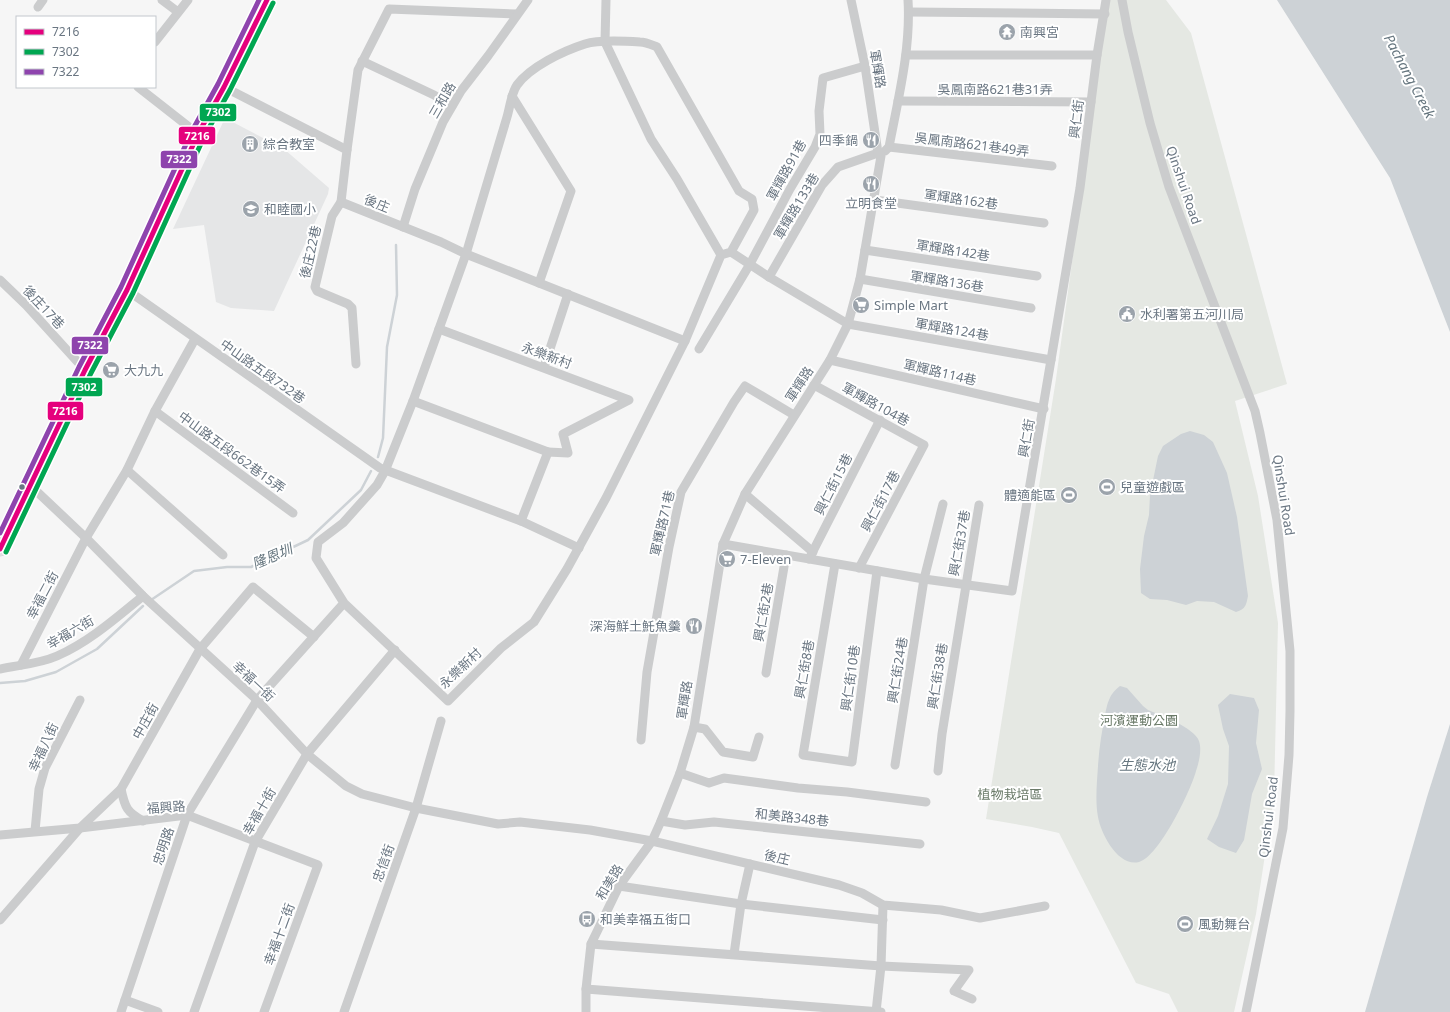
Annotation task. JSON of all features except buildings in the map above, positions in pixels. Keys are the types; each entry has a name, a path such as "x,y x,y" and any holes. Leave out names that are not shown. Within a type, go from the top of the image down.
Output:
{"main road":[{"path":"0,549 85,370 127,290 198,134 267,0"}],"street":[{"path":"162,0 178,12"},
{"path":"156,41 188,0"},
{"name":"三和路","path":"403,227 442,122 461,91 528,0"},
{"path":"606,0 604,42 651,139 677,179 721,255 731,252 769,277 848,324"},
{"name":"軍輝路","path":"680,773 694,727 723,544 745,494 830,360 848,324 860,280 874,200 880,154 851,0"},
{"path":"880,154 889,147 898,101 906,55 909,12 908,0"},
{"name":"興仁街","path":"723,544 786,555 811,555 835,564 965,586 1012,591 1044,409 1080,188 1106,0"},
{"name":"Qinshui Road","path":"1122,0 1150,124 1169,188 1255,411 1277,520 1290,650 1289,755 1283,828 1246,1012"},
{"name":"後庄22巷","path":"356,364 352,308 348,304 317,291 315,287 332,216 341,202 358,70 362,61 389,10 517,14"},
{"path":"909,12 1105,14"},
{"name":"永樂新村","path":"721,255 685,341 606,498 579,548 534,622 501,648 448,701 344,603 316,558 318,542 348,518 377,485 385,471 466,254 512,96 517,85 532,69 586,44 604,42 641,42 657,47 739,191 752,199 754,210 731,252"},
{"path":"906,55 1098,55"},
{"path":"362,61 434,95 452,106"},
{"name":"軍輝路91巷","path":"699,349 750,264 790,189 815,147 820,134 819,111 823,78 864,66"},
{"path":"224,86 347,150"},
{"path":"139,88 198,134"},
{"path":"512,96 571,191 539,283"},
{"name":"吳鳳南路621巷31弄","path":"898,101 1091,102"},
{"name":"吳鳳南路621巷49弄","path":"889,147 1052,166"},
{"name":"軍輝路133巷","path":"769,277 822,185 838,167 880,154"},
{"name":"軍輝路162巷","path":"874,200 1044,223"},
{"name":"後庄","path":"341,202 403,227"},
{"path":"403,227 466,254 685,341"},
{"name":"軍輝路142巷","path":"865,250 1037,276"},
{"name":"後庄17巷","path":"0,280 26,305 85,370"},
{"name":"軍輝路136巷","path":"860,280 1031,308"},
{"name":"中山路五段732巷","path":"127,290 385,471"},
{"path":"544,367 568,294"},
{"name":"軍輝路124巷","path":"848,324 1051,360"},
{"name":"永樂新村","path":"412,401 548,452 568,453 563,434 629,400 439,329"},
{"path":"86,538 127,470 155,411 195,339"},
{"name":"軍輝路114巷","path":"830,360 1044,409"},
{"name":"軍輝路104巷","path":"814,385 924,445"},
{"name":"軍輝路71巷","path":"641,740 647,672 669,547 681,492 745,386 794,415"},
{"name":"中山路五段662巷15弄","path":"155,411 293,513"},
{"name":"興仁街15巷","path":"811,555 880,420"},
{"name":"興仁街17巷","path":"859,568 924,445"},
{"path":"521,521 548,452"},
{"path":"127,470 223,555"},
{"path":"385,471 521,521 579,548"},
{"name":"幸福一街","path":"31,486 86,538 143,596 257,700 308,754 346,786 362,794 416,808 498,824"},
{"path":"745,494 811,555"},
{"name":"興仁街24巷","path":"895,765 924,579 943,504"},
{"name":"興仁街37巷","path":"965,586 979,505"},
{"name":"幸福二街","path":"21,665 86,538"},
{"name":"興仁街2巷","path":"766,673 786,555"},
{"name":"興仁街8巷","path":"825,758 803,755 835,564"},
{"name":"興仁街10巷","path":"825,758 852,762 877,571"},
{"name":"興仁街38巷","path":"938,771 942,734 965,586"},
{"name":"中庄街","path":"2,915 80,828 121,789 200,649 252,587 314,637"},
{"name":"幸福六街","path":"0,669 30,664 57,656 94,636 143,596"},
{"path":"257,700 344,603"},
{"name":"幸福十街","path":"194,1012 255,842 308,754 395,650"},
{"name":"幸福八街","path":"35,831 39,789 45,768 80,700"},
{"name":"忠明路","path":"121,1012 187,815 257,700"},
{"name":"忠信街","path":"344,1012 416,808 441,721"},
{"path":"694,727 705,729 723,752 753,757 759,736"},
{"path":"680,773 709,783 724,778 926,802"},
{"name":"和美路","path":"586,1012 586,989 591,944 619,886 652,841 680,773"},
{"path":"121,789 123,799 131,814 143,821"},
{"name":"福興路","path":"0,835 80,828 187,815 318,865"},
{"name":"和美路348巷","path":"661,821 685,825 714,822 920,844"},
{"name":"後庄","path":"498,824 520,822 590,830 652,841 839,885 862,894 883,905 941,910 980,918 1045,906"},
{"path":"734,954 741,904 750,864"},
{"name":"幸福十二街","path":"264,1012 318,865"},
{"path":"619,886 741,904 883,920"},
{"path":"876,1012 883,905"},
{"path":"591,944 880,966 969,970 954,992 972,999"},
{"path":"586,989 881,1012"},
{"path":"125,1000 158,1012"}],"shaded area":[{"name":"和睦國小","path":"225,118 284,149 329,188 328,194 274,311 231,308 216,302 204,225 173,229"}],"green space":[{"name":"河濱運動公園","path":"1108,0 1166,0 1191,33 1287,384 1235,401 1258,496 1278,623 1274,796 1256,914 1234,1012 1178,1012 1169,994 1136,983 1059,833 986,819 1056,379"}],"water":[{"name":"Pachang Creek","path":"1277,0 1450,0 1450,332 1390,178"},
{"path":"1190,431 1204,435 1213,442 1227,473 1237,517 1248,596 1247,602 1242,610 1236,612 1214,602 1197,601 1186,605 1167,600 1150,599 1141,593 1140,569 1144,536 1149,515 1150,495 1158,456 1163,446 1181,434"},
{"name":"生態水池","path":"1120,686 1127,688 1148,710 1176,722 1191,731 1196,736 1200,745 1200,756 1197,767 1188,793 1181,807 1165,836 1156,848 1147,857 1139,862 1131,862 1124,859 1112,848 1103,832 1097,811 1096,792 1098,759 1104,721 1110,698 1113,692"},
{"path":"1230,694 1254,698 1259,710 1256,743 1262,769 1252,794 1244,840 1236,853 1219,847 1207,839 1218,816 1228,784 1229,746 1223,729 1218,705"},
{"path":"1450,724 1450,1012 1365,1012 1427,797"}],"waterway":[{"name":"隆恩圳","path":"378,457 383,438 387,347 397,295 396,245"},
{"name":"隆恩圳","path":"151,600 194,571 227,567 251,567 308,540 361,490 371,471"},
{"name":"隆恩圳","path":"0,683 25,681 56,672 97,649 143,606"}],"transit line":[{"name":"7322","path":"0,533 79,367 121,287 192,131 218,84 259,0"},
{"name":"7216","path":"0,549 85,370 127,290 198,134 224,87 267,0"},
{"name":"7302","path":"6,552 91,373 133,293 204,137 230,90 273,3"}],"place":[{"name":"南興宮","path":"1007,32"},
{"name":"四季鍋","path":"871,140"},
{"name":"綜合教室","path":"250,144"},
{"name":"立明食堂","path":"871,184"},
{"name":"和睦國小","path":"251,209"},
{"name":"Simple Mart","path":"861,305"},
{"name":"水利署第五河川局","path":"1127,314"},
{"name":"大九九","path":"111,370"},
{"name":"兒童遊戲區","path":"1107,487"},
{"name":"體適能區","path":"1069,495"},
{"name":"7-Eleven","path":"727,559"},
{"name":"深海鮮土魠魚羹","path":"694,626"},
{"name":"和美幸福五街口","path":"587,919"},
{"name":"風動舞台","path":"1185,924"}],"park label":[{"name":"植物栽培區","path":"1010,794"}]}
